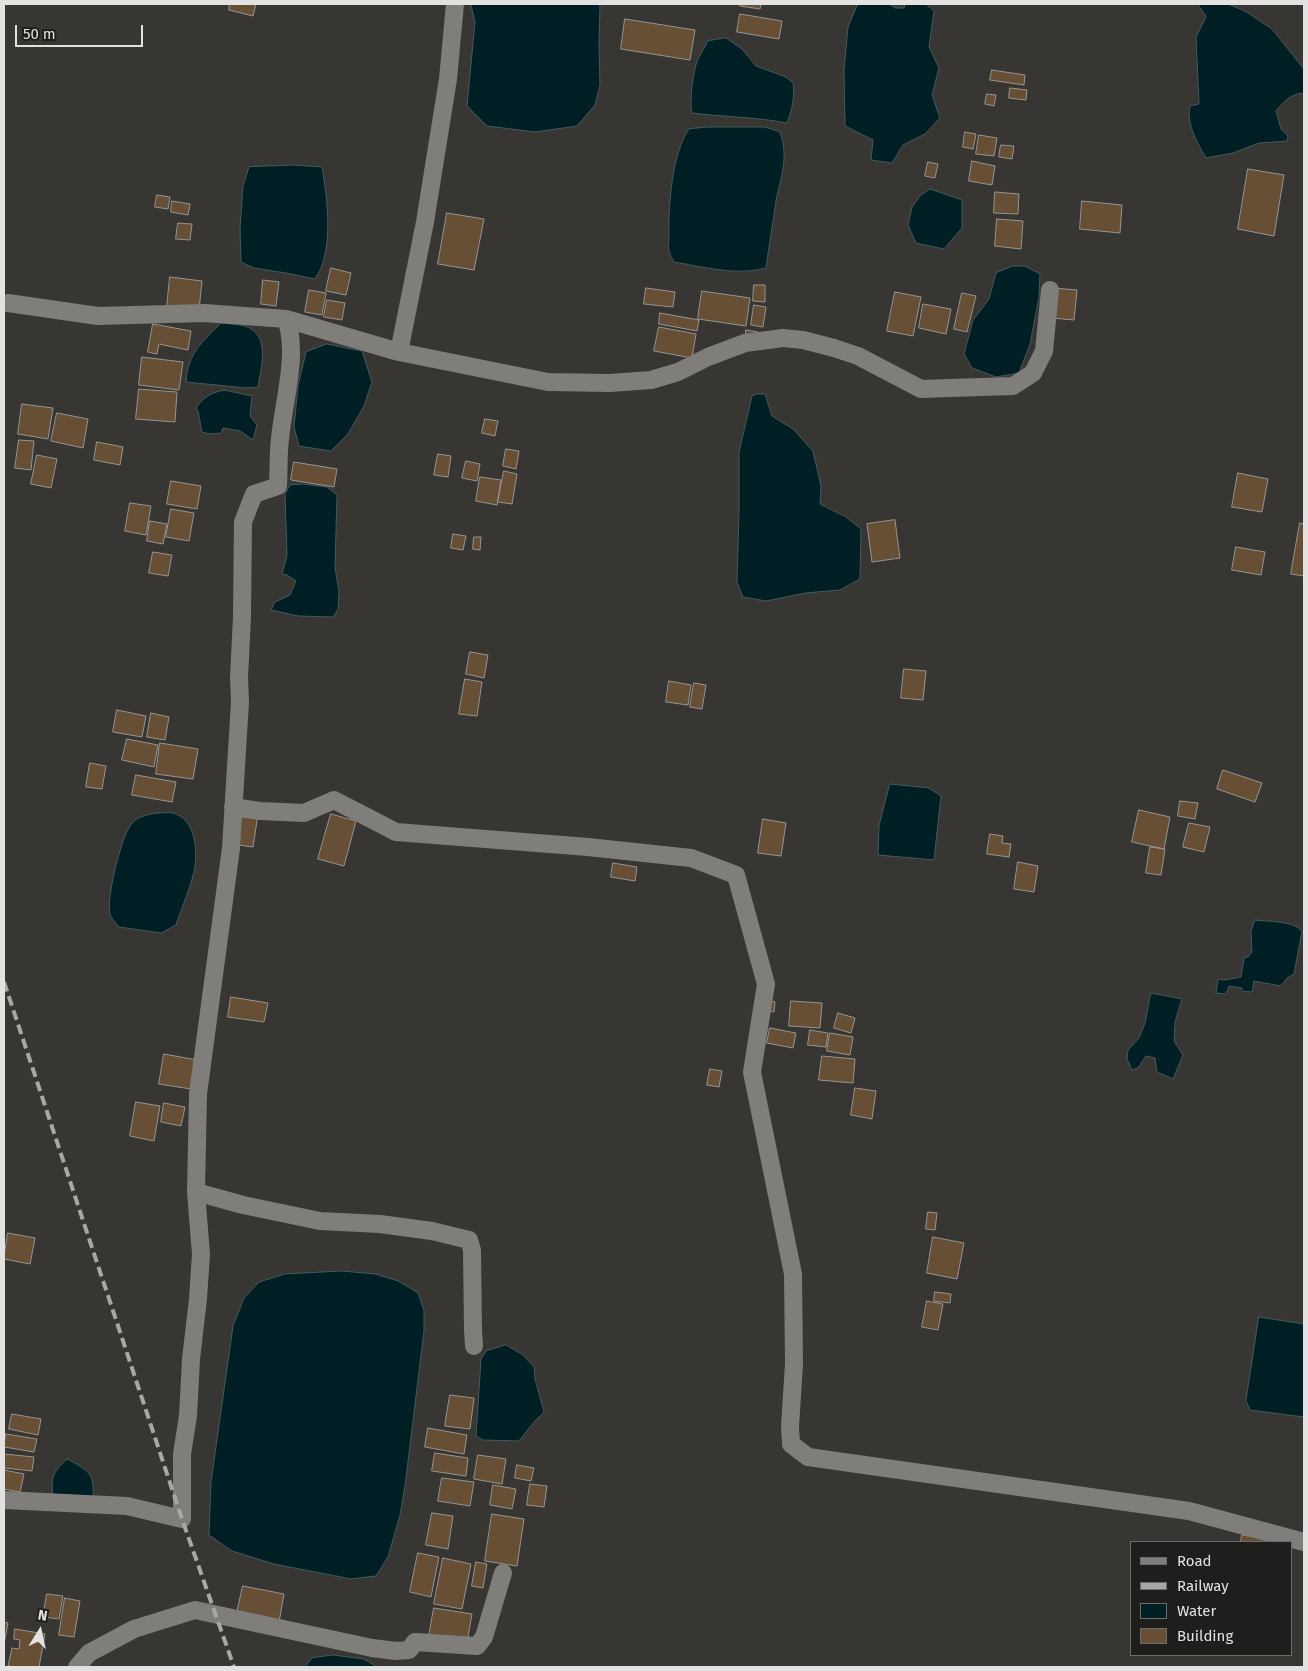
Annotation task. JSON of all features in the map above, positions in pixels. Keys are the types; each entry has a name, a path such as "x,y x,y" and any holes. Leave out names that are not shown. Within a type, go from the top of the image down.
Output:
{"street":[{"path":"399,352 425,222 442,117 448,78 455,4"},
{"path":"8,303 98,316 204,313 286,319 399,352 548,382 610,383 651,380 678,372 745,342 783,338 803,340 858,356 921,389 1013,386 1032,373 1044,351 1050,290"},
{"path":"4,1500 128,1506 182,1519 182,1454 188,1416 191,1359 201,1254 196,1192 198,1094 231,848 240,702 243,522 254,494 278,486 280,440 289,376 290,330 286,319"},
{"path":"233,807 260,811 304,812 334,800 396,832 588,847 691,858 736,875 766,984 752,1072 793,1274 794,1364 790,1428 791,1444 808,1457 1189,1511 1304,1542"},
{"path":"196,1192 242,1205 320,1221 380,1224 432,1231 469,1240 472,1250 474,1346"},
{"path":"76,1667 89,1653 134,1630 195,1610 380,1649 409,1650 415,1642 477,1646 484,1637 503,1573"}],"water":[{"path":"471,4 600,4 600,85 595,105 577,126 535,132 487,126 467,106 475,22"},
{"path":"858,4 890,4 895,8 904,8 905,4 926,4 934,11 929,47 939,68 932,95 940,118 925,134 903,145 892,163 871,160 873,140 845,126 844,70 848,27"},
{"path":"1198,4 1228,4 1245,11 1272,29 1304,69 1304,93 1288,99 1276,111 1281,129 1288,136 1287,141 1259,143 1233,153 1206,158 1193,133 1189,113 1190,106 1199,104 1196,37 1206,17"},
{"path":"726,38 742,49 756,66 786,77 793,83 793,103 787,123 764,119 692,113 692,86 698,59 708,41"},
{"path":"765,127 780,132 783,141 784,158 766,268 743,271 720,270 674,262 670,255 670,196 679,151 689,129"},
{"path":"294,165 322,167 327,203 328,229 325,254 321,269 315,279 254,268 241,262 240,229 243,186 249,167"},
{"path":"930,189 962,200 962,228 944,249 916,243 908,225 912,207 920,196"},
{"path":"1013,266 1025,266 1040,274 1039,297 1030,344 1019,373 996,377 972,368 964,354 973,320 989,299 996,273"},
{"path":"221,323 245,326 253,330 258,336 261,344 262,361 258,387 246,388 186,382 190,363 197,349"},
{"path":"327,344 362,351 372,382 364,406 348,434 331,451 299,446 294,427 298,386 306,352"},
{"path":"224,390 252,396 250,416 257,425 253,440 240,431 223,428 221,433 209,434 202,432 196,408 208,396"},
{"path":"765,394 772,416 793,429 813,451 821,486 820,504 846,517 861,529 860,579 840,590 805,593 766,601 743,597 737,582 739,452 752,396"},
{"path":"303,484 327,487 337,495 335,568 339,591 338,609 333,617 298,616 271,610 275,602 290,595 296,581 282,574 287,555 285,494 290,485"},
{"path":"890,784 929,788 941,796 934,860 878,855 879,826"},
{"path":"157,813 173,813 180,816 190,827 195,842 196,859 189,887 176,925 161,933 119,927 112,919 109,906 115,869 126,833 135,820 142,816"},
{"path":"1255,920 1286,923 1298,927 1302,931 1294,974 1287,978 1281,986 1254,981 1252,992 1242,991 1242,988 1229,986 1226,994 1216,993 1218,979 1225,980 1241,977 1244,958 1248,957 1252,952 1251,932"},
{"path":"1151,993 1182,999 1175,1022 1174,1041 1183,1055 1173,1079 1157,1072 1155,1058 1146,1056 1138,1068 1132,1070 1127,1059 1128,1050 1139,1038 1145,1023"},
{"path":"342,1271 375,1274 398,1281 418,1293 424,1310 424,1331 400,1515 388,1557 376,1576 351,1579 274,1564 232,1551 209,1535 211,1482 233,1326 244,1298 259,1282 285,1274"},
{"path":"1259,1317 1304,1324 1304,1417 1250,1410 1246,1401"},
{"path":"506,1345 523,1355 534,1367 535,1379 544,1412 519,1441 483,1440 476,1436 481,1359 486,1351"},
{"path":"67,1459 82,1467 90,1475 93,1485 93,1502 53,1498 52,1485 55,1472"},
{"path":"333,1655 364,1659 377,1667 305,1667 312,1658"}],"building":[{"path":"230,4 256,4 253,16 229,10"},
{"path":"741,4 761,4 760,9 740,6"},
{"path":"740,14 782,21 779,39 737,32"},
{"path":"625,19 695,30 690,60 621,49"},
{"path":"992,70 1025,75 1024,85 990,80"},
{"path":"1010,88 1027,90 1026,100 1009,98"},
{"path":"987,94 996,95 994,106 985,104"},
{"path":"965,132 976,134 973,149 963,147"},
{"path":"979,135 997,138 994,156 976,154"},
{"path":"1001,145 1014,146 1012,159 999,157"},
{"path":"972,161 995,166 992,185 969,181"},
{"path":"928,162 938,164 935,178 925,176"},
{"path":"1248,169 1284,175 1274,236 1238,229"},
{"path":"995,192 1019,194 1018,214 994,213"},
{"path":"157,195 170,197 168,209 155,207"},
{"path":"172,201 190,204 188,215 171,212"},
{"path":"1082,201 1122,205 1120,233 1080,229"},
{"path":"447,213 484,219 474,270 438,264"},
{"path":"997,219 1023,221 1021,249 995,246"},
{"path":"178,223 192,224 190,240 176,239"},
{"path":"331,268 351,273 346,295 326,291"},
{"path":"170,277 202,281 199,310 167,307"},
{"path":"263,280 279,282 276,306 261,304"},
{"path":"754,285 765,285 765,302 753,301"},
{"path":"646,288 675,292 673,307 644,304"},
{"path":"1054,288 1077,290 1074,320 1051,318"},
{"path":"309,290 326,293 322,315 305,312"},
{"path":"702,291 750,298 746,326 698,319"},
{"path":"895,292 921,297 913,336 887,331"},
{"path":"962,293 976,296 967,332 954,329"},
{"path":"327,300 345,303 342,320 324,317"},
{"path":"923,304 951,309 946,334 919,328"},
{"path":"754,305 766,307 763,327 751,325"},
{"path":"660,313 699,320 697,331 659,324"},
{"path":"153,324 191,331 188,350 159,344 157,354 148,352"},
{"path":"659,327 696,334 692,358 654,351"},
{"path":"746,330 758,332 757,338 746,337"},
{"path":"142,357 183,362 179,390 139,385"},
{"path":"139,389 177,392 175,422 136,419"},
{"path":"22,404 53,408 48,439 18,434"},
{"path":"57,413 88,419 83,448 51,441"},
{"path":"485,419 498,421 495,436 482,433"},
{"path":"19,440 34,441 31,470 15,468"},
{"path":"97,442 123,447 120,465 94,460"},
{"path":"506,449 519,451 516,469 503,466"},
{"path":"438,454 451,456 448,477 434,475"},
{"path":"37,455 57,459 51,488 31,484"},
{"path":"466,461 480,464 477,481 462,478"},
{"path":"294,462 337,469 334,487 291,480"},
{"path":"504,471 517,474 512,504 498,502"},
{"path":"1238,473 1268,479 1262,512 1232,507"},
{"path":"480,477 501,480 497,505 476,501"},
{"path":"171,481 201,486 197,509 167,504"},
{"path":"130,503 151,506 146,535 125,531"},
{"path":"171,509 194,513 189,541 166,537"},
{"path":"895,520 900,558 872,562 867,524"},
{"path":"150,521 167,524 163,544 147,541"},
{"path":"1300,523 1304,524 1304,576 1291,574"},
{"path":"453,534 466,536 463,550 451,548"},
{"path":"474,537 481,537 480,550 473,549"},
{"path":"1236,547 1265,552 1261,575 1232,570"},
{"path":"153,552 172,555 168,576 149,573"},
{"path":"470,652 488,655 484,678 466,674"},
{"path":"904,669 926,671 923,700 901,698"},
{"path":"465,679 482,682 477,716 459,714"},
{"path":"669,681 691,685 688,705 666,702"},
{"path":"694,683 706,685 702,709 690,707"},
{"path":"117,710 146,716 142,737 113,732"},
{"path":"151,713 169,717 165,740 147,737"},
{"path":"127,739 158,745 154,767 122,760"},
{"path":"160,743 198,749 193,779 156,774"},
{"path":"90,763 106,766 102,789 86,787"},
{"path":"1223,770 1262,783 1255,802 1217,789"},
{"path":"136,775 176,782 172,802 132,795"},
{"path":"1180,801 1198,803 1195,819 1178,816"},
{"path":"1139,810 1170,817 1164,849 1132,842"},
{"path":"242,812 258,814 253,847 238,845"},
{"path":"331,814 356,821 344,866 318,859"},
{"path":"763,819 786,823 781,856 758,853"},
{"path":"1189,823 1210,827 1204,852 1183,847"},
{"path":"990,834 1003,836 1002,843 1011,844 1009,857 987,854"},
{"path":"1150,847 1165,849 1161,875 1146,873"},
{"path":"1018,862 1038,866 1034,892 1014,889"},
{"path":"613,863 637,867 635,881 611,877"},
{"path":"231,997 268,1003 264,1022 228,1017"},
{"path":"768,1000 775,1002 774,1012 766,1010"},
{"path":"791,1001 822,1003 820,1028 789,1026"},
{"path":"838,1013 855,1018 851,1033 834,1028"},
{"path":"770,1028 796,1033 793,1048 767,1043"},
{"path":"810,1030 828,1033 826,1047 808,1045"},
{"path":"830,1033 853,1037 850,1055 827,1051"},
{"path":"164,1054 197,1060 191,1089 159,1084"},
{"path":"822,1056 855,1059 853,1083 819,1080"},
{"path":"710,1069 722,1071 719,1087 707,1085"},
{"path":"855,1088 876,1091 872,1119 851,1115"},
{"path":"136,1102 160,1106 154,1141 130,1136"},
{"path":"164,1103 185,1107 181,1126 161,1122"},
{"path":"928,1212 937,1213 935,1230 926,1229"},
{"path":"8,1233 35,1238 30,1264 4,1259"},
{"path":"933,1237 964,1243 957,1279 927,1273"},
{"path":"935,1292 951,1294 950,1303 934,1301"},
{"path":"927,1301 943,1304 938,1330 922,1327"},
{"path":"450,1395 474,1398 470,1429 445,1426"},
{"path":"12,1414 41,1419 38,1435 9,1429"},
{"path":"428,1428 467,1435 464,1454 425,1447"},
{"path":"6,1434 37,1439 34,1452 4,1447"},
{"path":"435,1453 468,1458 466,1476 432,1471"},
{"path":"4,1454 34,1457 32,1471 4,1468"},
{"path":"478,1455 506,1459 502,1484 474,1479"},
{"path":"517,1465 534,1468 531,1481 515,1478"},
{"path":"4,1470 24,1474 20,1492 4,1489"},
{"path":"442,1478 474,1482 470,1506 438,1501"},
{"path":"530,1484 547,1486 544,1507 527,1505"},
{"path":"493,1485 516,1489 512,1509 490,1505"},
{"path":"432,1513 453,1516 448,1549 426,1545"},
{"path":"492,1514 524,1519 517,1566 485,1561"},
{"path":"1242,1535 1281,1541 1241,1541"},
{"path":"418,1553 439,1557 431,1597 410,1592"},
{"path":"443,1558 471,1564 462,1609 434,1604"},
{"path":"476,1562 487,1564 483,1588 472,1586"},
{"path":"243,1586 284,1594 279,1622 237,1613"},
{"path":"47,1594 63,1596 59,1619 43,1617"},
{"path":"65,1598 80,1601 74,1637 59,1635"},
{"path":"434,1608 472,1614 467,1643 429,1636"},
{"path":"4,1622 8,1623 4,1644"},
{"path":"15,1629 45,1634 39,1667 8,1666 12,1648 19,1649 20,1640 14,1639"}],"railway":[{"path":"4,982 182,1519 234,1667"}]}
